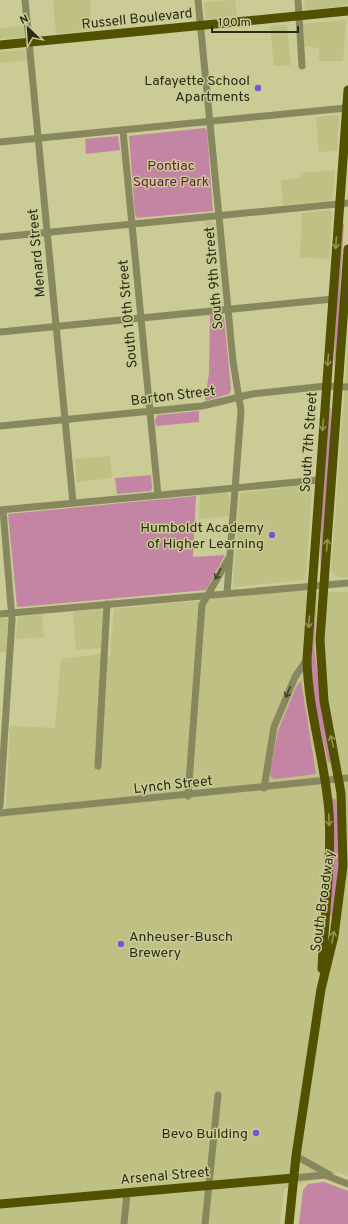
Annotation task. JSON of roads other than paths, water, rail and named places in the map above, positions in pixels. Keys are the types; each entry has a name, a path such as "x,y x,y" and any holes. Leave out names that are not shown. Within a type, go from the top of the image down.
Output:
{"main road":[{"name":"Russell Boulevard","path":"0,45 348,11"},
{"name":"South 7th Street","path":"307,659 311,585 333,299 344,204 346,108 348,90"},
{"name":"South 7th Street","path":"320,627 348,249"},
{"name":"South Broadway","path":"320,627 320,652 324,701 344,779 344,866 334,936 321,989"},
{"name":"South Broadway","path":"289,1224 293,1178 321,989 330,844 329,811 325,781 311,713 307,659"},
{"name":"Arsenal Street","path":"0,1204 293,1178"}],"street":[{"name":"Menard Street","path":"25,0 73,503"},
{"name":"South 9th Street","path":"198,0 238,398 241,411 227,593"},
{"path":"298,0 302,66"},
{"path":"0,142 346,108"},
{"name":"South 10th Street","path":"123,131 158,495"},
{"path":"0,237 344,204"},
{"path":"0,332 333,299"},
{"name":"Barton Street","path":"0,426 202,406 252,394 326,386 348,387"},
{"path":"0,806 3,714 12,613 1,510 319,480"},
{"name":"South 9th Street","path":"188,796 202,609 206,595 230,554"},
{"path":"0,614 311,585 348,583"},
{"path":"98,766 107,604"},
{"name":"South 7th Street","path":"264,788 274,727 292,683 307,659"},
{"name":"Lynch Street","path":"0,813 188,796 344,779"},
{"path":"205,1224 218,1095"},
{"name":"Arsenal Street","path":"296,1156 348,1184"},
{"name":"Arsenal Street","path":"293,1178 318,1175 332,1176"},
{"path":"124,1224 127,1193"}],"place":[{"name":"Lafayette School Apartments","path":"258,88"},
{"name":"Humboldt Academy of Higher Learning","path":"272,535"},
{"name":"Anheuser-Busch Brewery","path":"121,944"},
{"name":"Bevo Building","path":"256,1133"}],"park label":[{"name":"Pontiac Square Park","path":"171,174"}]}
